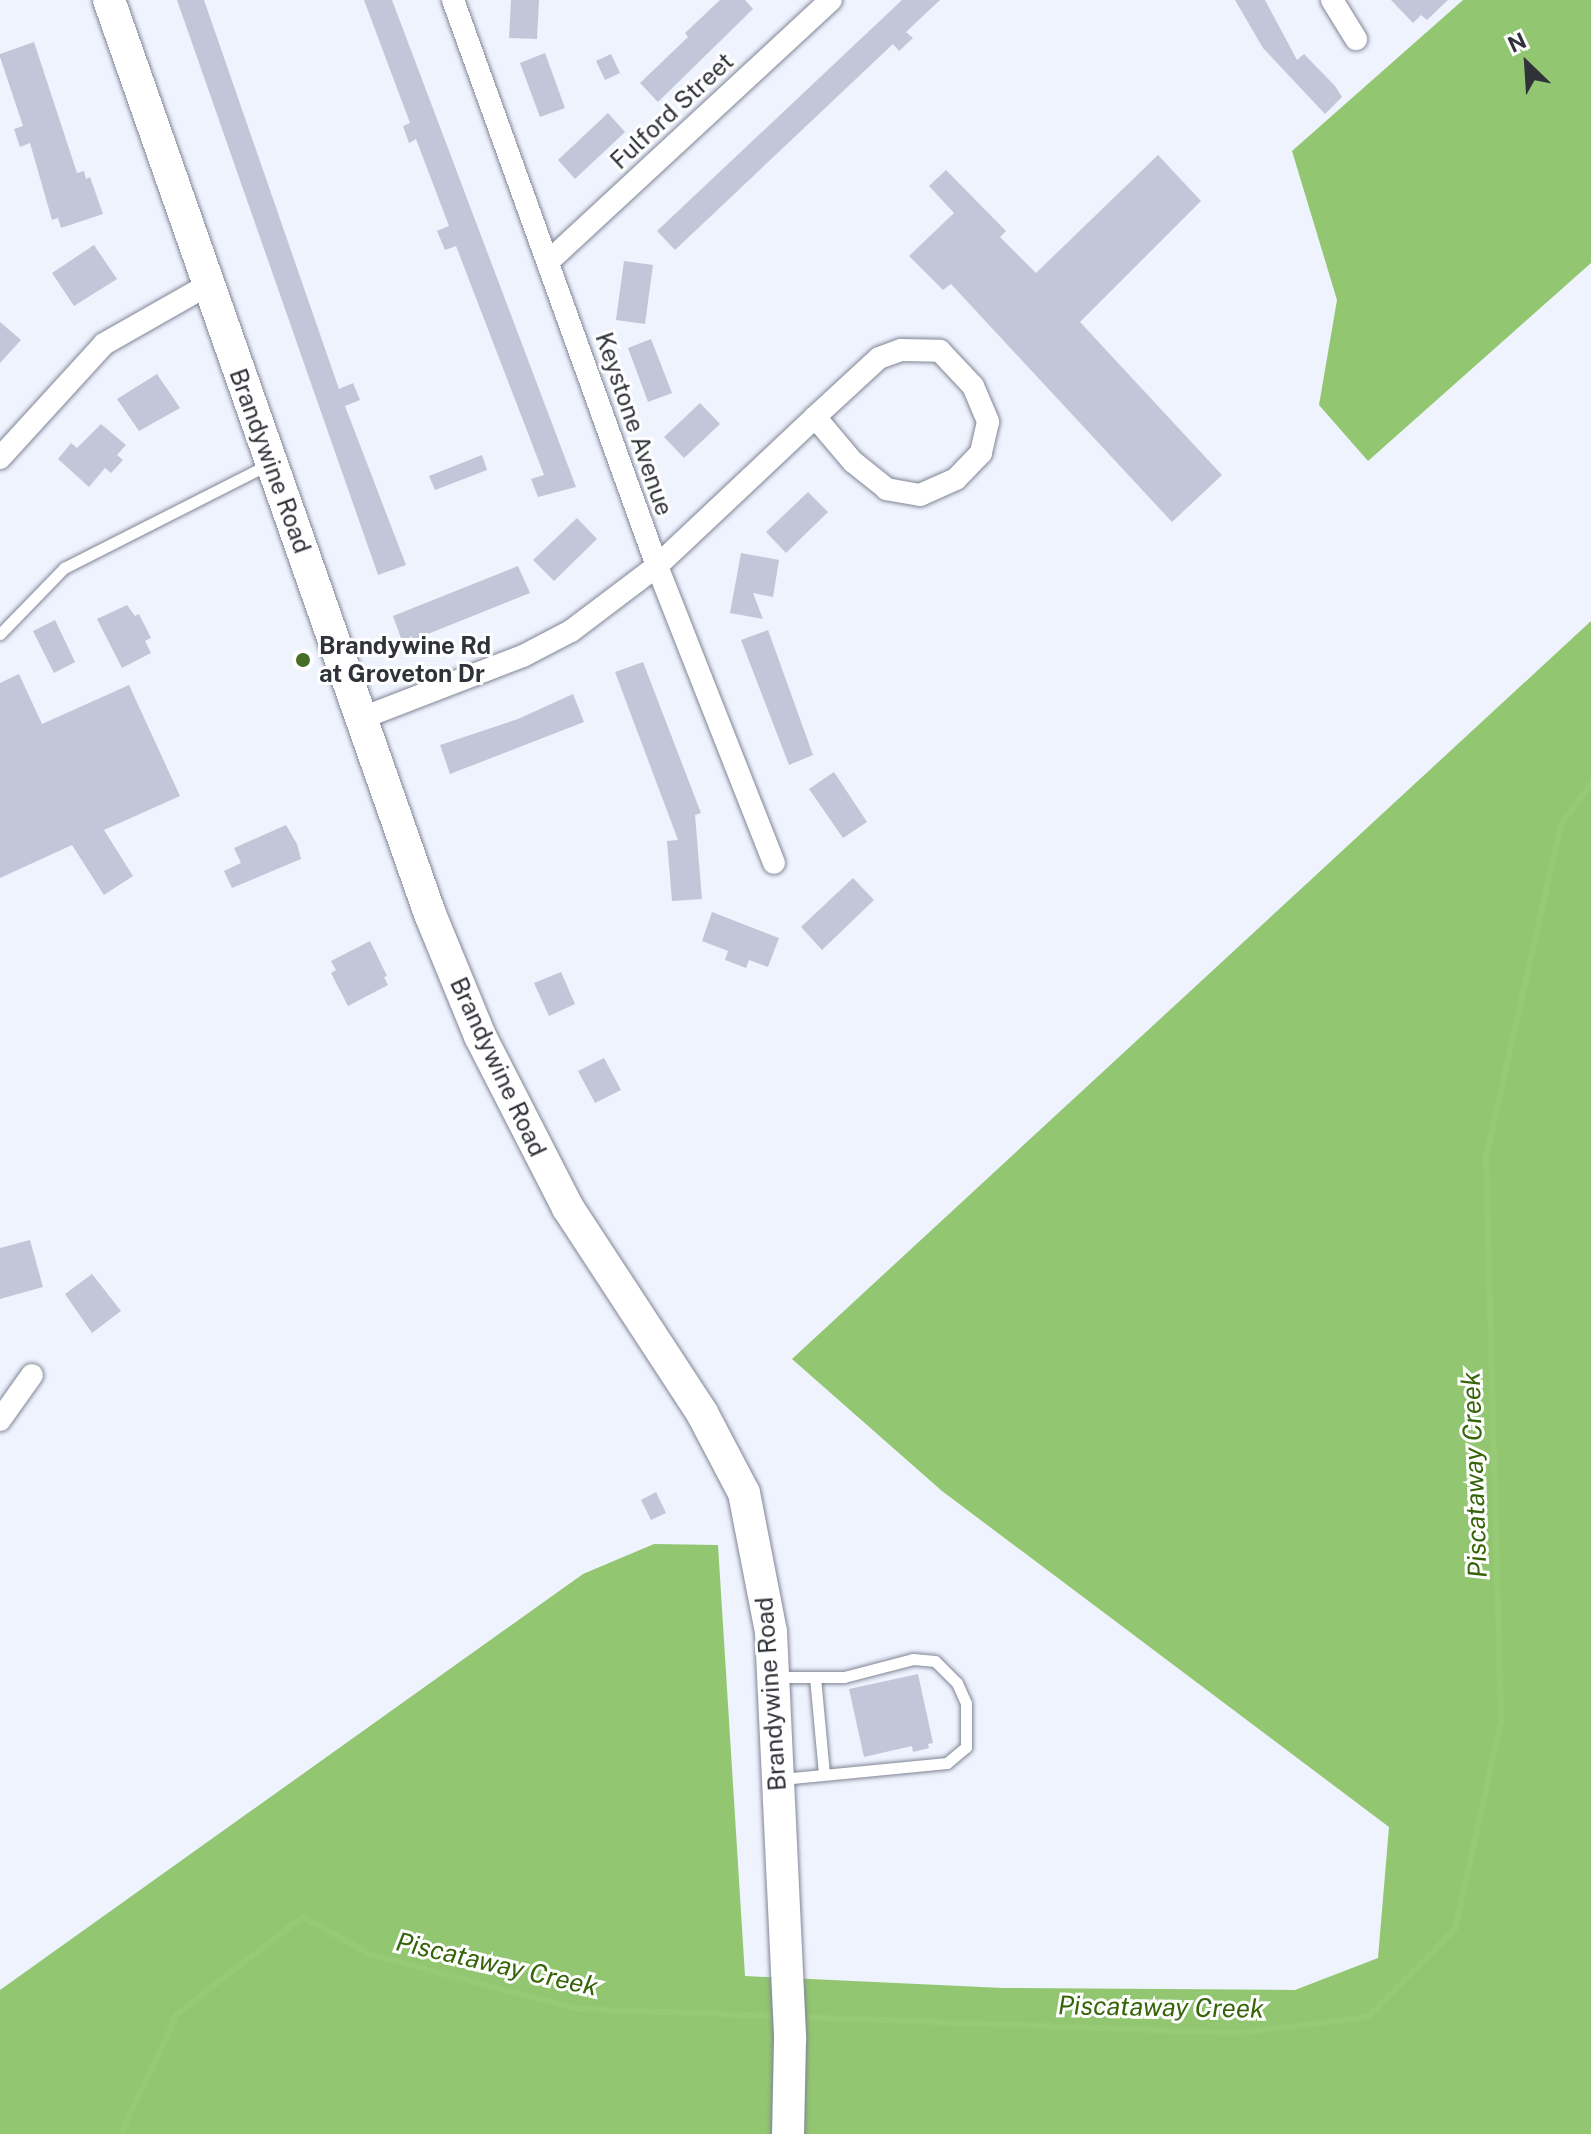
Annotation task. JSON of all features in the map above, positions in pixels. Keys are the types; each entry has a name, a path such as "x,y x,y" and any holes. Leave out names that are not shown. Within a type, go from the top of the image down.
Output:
{"main road":[{"name":"Brandywine Road","path":"109,0 436,928 480,1036 543,1165 702,1413 744,1493 771,1632 790,2040 788,2134"}],"street":[{"name":"Keystone Avenue","path":"453,0 657,566 774,863"},
{"name":"Fulford Street","path":"549,261 831,0"},
{"path":"1332,0 1356,39"},
{"path":"2,450 104,344 208,285"},
{"path":"362,718 523,656 571,631 657,566 815,417 879,358 901,350 940,351 973,386 988,422 981,453 956,479 920,495 887,489 853,462 815,417"},
{"path":"0,1420 32,1375"}],"lane":[{"path":"0,634 64,568 271,462"},
{"path":"772,1677 844,1677 913,1659 935,1661 957,1683 966,1703 966,1747 947,1763 777,1779"},
{"path":"815,1677 824,1774"}],"green space":[{"path":"1463,0 1591,0 1591,263 1368,461 1319,405 1337,300 1292,151"},
{"path":"1591,621 1591,2134 0,2134 0,1990 583,1574 654,1544 718,1545 745,1976 1003,1988 1295,1990 1378,1958 1389,1827 942,1491 792,1359"}],"building":[{"path":"177,0 204,0 339,389 353,383 360,400 345,406 406,565 378,575"},
{"path":"364,0 392,0 576,487 538,497 531,479 544,475 456,246 445,250 437,231 449,226 416,139 409,143 403,126 410,123"},
{"path":"511,0 539,0 537,39 509,38"},
{"path":"720,0 745,0 753,9 658,102 640,83 688,37 685,33"},
{"path":"902,0 940,0 906,32 913,38 899,51 893,44 675,250 657,231"},
{"path":"1235,0 1265,0 1297,60 1304,54 1335,86 1342,97 1325,114 1263,48"},
{"path":"1391,0 1448,0 1427,20 1421,15 1413,23"},
{"path":"34,42 77,173 84,171 86,179 90,177 103,214 61,228 58,218 52,220 30,143 20,147 14,129 23,126 0,57 0,54"},
{"path":"545,53 565,108 540,117 520,63"},
{"path":"611,54 620,73 605,80 596,61"},
{"path":"608,113 625,132 575,179 558,160"},
{"path":"1158,155 1201,201 1080,322 1222,475 1172,522 951,284 943,290 909,256 954,213 929,186 946,170 1006,231 1000,237 1036,273"},
{"path":"94,245 117,279 74,306 52,273"},
{"path":"624,261 653,265 645,324 616,320"},
{"path":"0,322 21,340 0,363"},
{"path":"651,339 672,393 648,402 628,348"},
{"path":"157,374 180,408 139,431 117,399"},
{"path":"700,403 720,424 684,458 664,437"},
{"path":"101,424 126,445 117,455 123,460 111,473 105,468 89,487 58,459 71,443 77,448"},
{"path":"482,455 487,470 435,490 429,476"},
{"path":"808,492 828,512 786,553 766,532"},
{"path":"577,518 597,539 554,581 533,560"},
{"path":"741,553 779,560 773,597 753,593 763,619 730,613"},
{"path":"518,566 530,593 403,644 393,616"},
{"path":"127,605 135,616 139,614 151,638 145,641 151,653 122,668 97,619"},
{"path":"55,620 75,662 54,673 33,631"},
{"path":"768,630 813,755 789,765 741,640"},
{"path":"643,662 701,813 695,815 702,899 672,901 667,841 678,840 615,672"},
{"path":"19,674 42,724 129,685 180,796 104,830 133,876 104,895 72,845 0,878 0,683"},
{"path":"573,694 584,722 450,774 440,745 518,719"},
{"path":"834,772 867,822 843,838 809,789"},
{"path":"286,825 301,859 232,888 224,871 241,863 234,848"},
{"path":"853,878 874,900 822,950 801,927"},
{"path":"712,912 779,938 768,967 749,960 746,968 725,960 728,951 702,941"},
{"path":"370,941 387,976 384,977 388,985 348,1006 331,973 336,970 331,961"},
{"path":"561,972 575,1004 549,1016 534,983"},
{"path":"604,1058 621,1090 595,1103 578,1071"},
{"path":"30,1240 43,1287 0,1299 0,1248"},
{"path":"92,1274 121,1311 92,1333 65,1294"},
{"path":"656,1492 666,1513 651,1520 641,1500"},
{"path":"918,1674 933,1743 928,1744 929,1748 913,1752 912,1746 864,1757 849,1689"}],"waterway":[{"name":"Piscataway Creek","path":"799,2017 1237,2033 1368,2017 1455,1929 1501,1722 1486,1157 1561,825 1591,783"},
{"name":"Piscataway Creek","path":"121,2134 177,2014 302,1917 372,1955 578,2009 780,2016"}],"place":[{"name":"Brandywine Rd at Groveton Dr","path":"303,660"}]}
